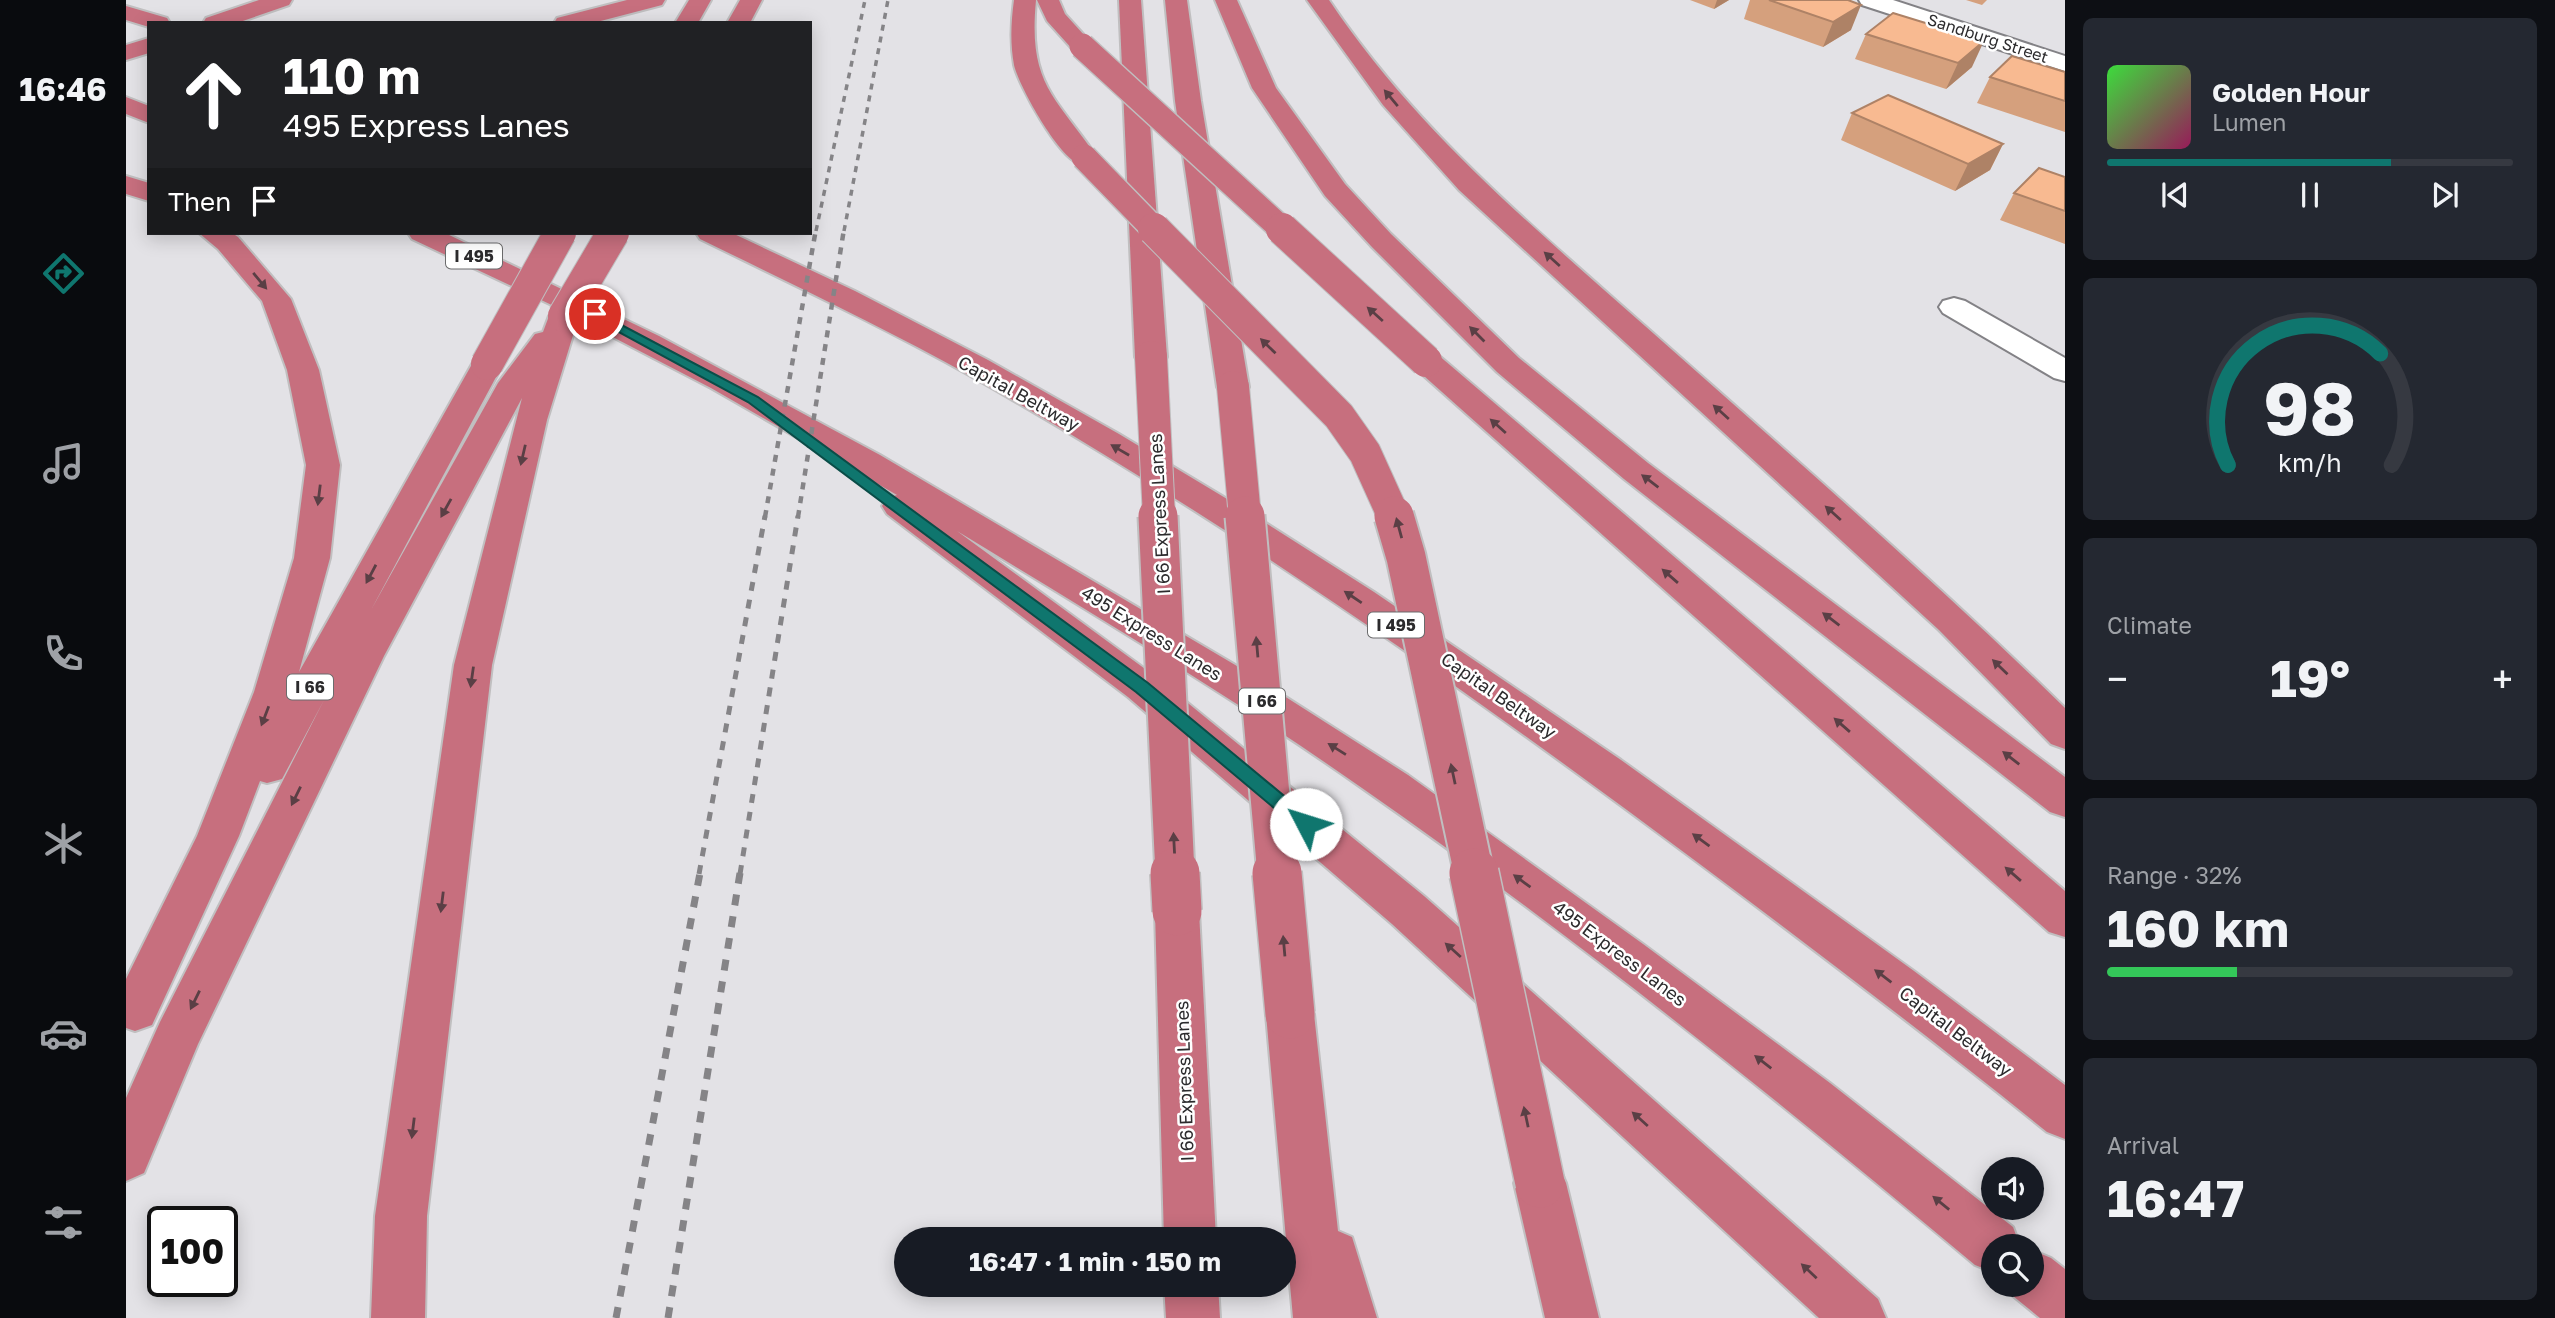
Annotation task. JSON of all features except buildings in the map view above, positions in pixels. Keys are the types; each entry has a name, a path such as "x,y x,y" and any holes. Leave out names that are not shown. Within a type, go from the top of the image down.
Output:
{"highway":[{"path":"220,21 281,0"},
{"path":"573,21 654,0"},
{"path":"687,21 700,0"},
{"path":"739,21 751,0"},
{"path":"1025,0 1020,36 1028,75 1048,111 1084,158 1257,335 1325,400 1357,439 1379,478 1396,517 1540,1183 1572,1318"},
{"path":"1048,0 1055,16 1082,46 1550,472 2065,918"},
{"name":"I 66 Express Lanes","path":"1130,0 1151,357 1190,1227"},
{"name":"I 66","path":"1177,0 1188,101 1233,387 1320,1318"},
{"path":"1226,0 1264,88 1335,190 1381,240 1508,365 1636,471 2065,800"},
{"path":"1318,0 1337,30 1392,100 1469,184 1952,620 2065,733"},
{"path":"126,13 152,21"},
{"path":"126,53 147,46"},
{"path":"126,105 147,114"},
{"path":"126,127 147,122"},
{"path":"126,184 147,192"},
{"path":"131,1019 218,836 274,692 312,558 323,465 303,370 276,299 228,243 216,235"},
{"name":"495 Express Lanes","path":"427,235 526,279 929,498 1115,610 1359,763 1624,954 1981,1235"},
{"name":"I 66","path":"131,1019 514,379 559,235"},
{"path":"126,1156 177,1037 365,656 514,379 565,316 612,235"},
{"name":"Capital Beltway","path":"714,235 785,267 1051,410 1130,456 1327,580 1490,688 1651,803 2055,1106"},
{"path":"398,1318 401,1216 473,665 531,420 514,379"},
{"path":"753,400 936,532 1153,696 1408,910 1859,1318"},
{"path":"1305,1154 1350,1318"},
{"path":"2044,1287 2065,1304"},
{"path":"1192,1297 1193,1318"}],"street":[{"name":"Sandburg Street","path":"1870,0 2065,64"},
{"path":"1954,307 2065,371"}],"railway":[{"path":"816,231 865,0"},
{"path":"844,231 888,0"},
{"path":"765,517 816,229"},
{"path":"798,517 844,229"},
{"path":"699,874 765,516"},
{"path":"740,874 798,516"},
{"path":"616,1318 700,873"},
{"path":"668,1318 740,873"}],"route":[{"path":"595,314 753,400 936,532 1142,688 1306,824"}]}
